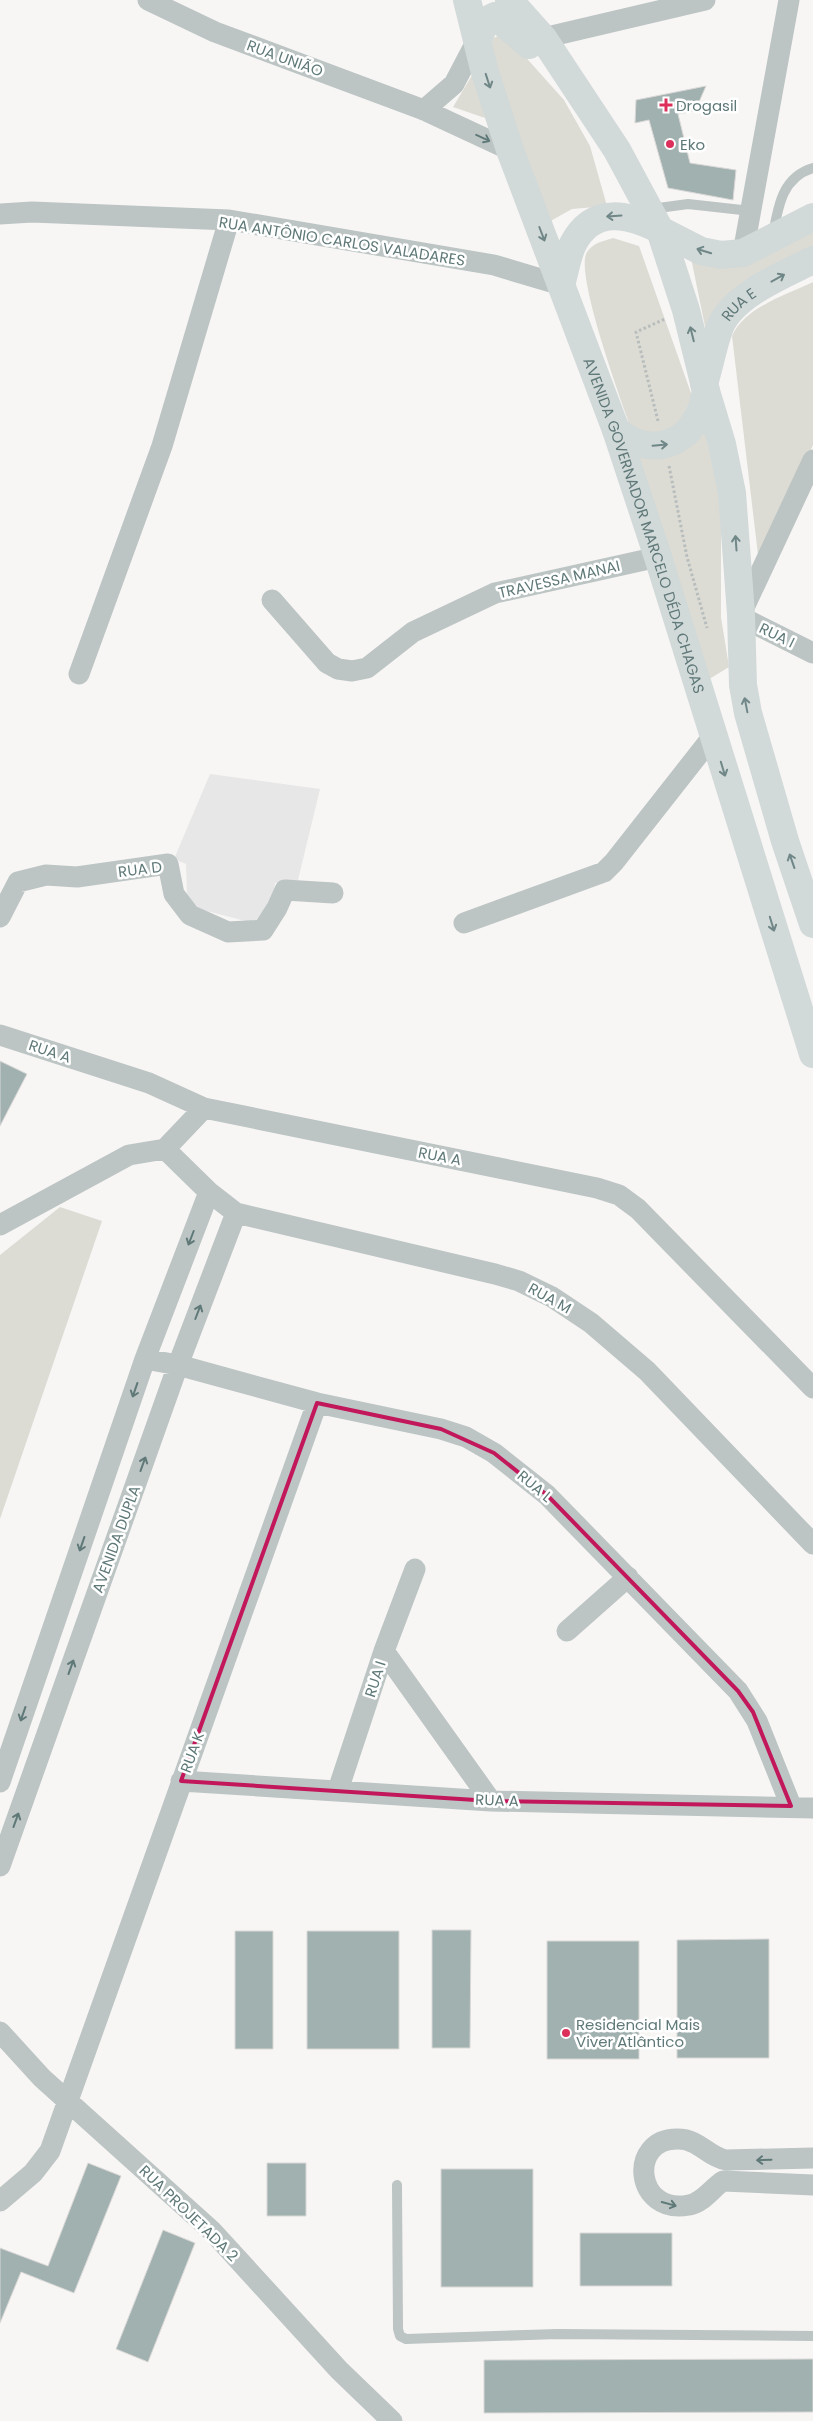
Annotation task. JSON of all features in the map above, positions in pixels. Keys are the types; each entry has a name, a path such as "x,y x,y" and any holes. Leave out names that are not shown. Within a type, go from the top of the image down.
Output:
{"main road":[{"name":"AVENIDA GOVERNADOR MARCELO DÉDA CHAGAS","path":"467,0 510,150 616,430 658,557 813,1054"},
{"path":"509,0 543,38 579,96 617,150 654,220 686,310 705,387 722,444 732,493 741,615 743,684 748,713 785,842 813,924"},
{"path":"477,40 487,20 495,16 542,58 579,96"},
{"path":"561,285 574,244 592,224 608,216 654,220 701,251 721,255 743,254 813,217"},
{"name":"RUA E","path":"616,430 627,440 641,445 664,446 681,438 699,414 720,328 733,306 774,280 813,260"}],"street":[{"name":"RUA UNIÃO","path":"148,0 215,32 424,110 510,150"},
{"path":"543,38 705,0"},
{"path":"743,254 789,0"},
{"path":"424,110 454,84 477,40"},
{"name":"RUA ANTÔNIO CARLOS VALADARES","path":"0,214 32,212 229,220 494,265 561,285"},
{"path":"79,674 160,455 229,220"},
{"path":"741,615 813,460"},
{"name":"TRAVESSA MANAI","path":"272,600 326,663 338,669 352,671 367,668 420,628 502,590 658,557"},
{"name":"RUA I","path":"741,615 813,653"},
{"path":"464,923 604,872 614,862 713,736"},
{"name":"RUA D","path":"0,917 18,882 46,875 77,876 168,864 174,894 190,915 228,932 262,930 277,908 285,890 333,893"},
{"name":"RUA A","path":"0,1035 149,1083 204,1108 597,1188 619,1195 638,1209 813,1388"},
{"path":"0,1225 129,1155 166,1149 204,1108"},
{"name":"RUA M","path":"166,1149 209,1192 236,1213 495,1274 519,1281 552,1297 591,1324 652,1375 813,1544"},
{"name":"AVENIDA DUPLA","path":"0,1782 145,1359 209,1192"},
{"name":"AVENIDA DUPLA","path":"0,1866 178,1365 236,1213"},
{"name":"RUA L","path":"145,1359 178,1365 317,1403 441,1429 466,1437 487,1449 547,1495 628,1577 747,1703 757,1720 791,1806"},
{"name":"RUA K","path":"0,2201 33,2173 50,2150 317,1403"},
{"name":"RUA I","path":"338,1790 384,1651 415,1568"},
{"path":"567,1631 628,1577"},
{"path":"384,1651 491,1801"},
{"name":"RUA A","path":"181,1781 491,1801 791,1806 813,1808"},
{"name":"RUA PROJETADA 2","path":"0,2032 31,2068 212,2231 339,2370 392,2421"},
{"path":"813,2158 726,2160 720,2159 701,2144 679,2138 657,2145 647,2156 643,2168 646,2186 656,2200 671,2206 691,2205 706,2196 724,2181 813,2185"}],"lane":[{"path":"772,238 779,200 783,191 802,171 813,168"},
{"path":"654,220 688,204 751,211"},
{"path":"397,2185 398,2329 400,2336 406,2338 556,2334 813,2336"}],"highlighted area":[{"path":"317,1403 441,1429 494,1453 547,1495 738,1691 753,1712 791,1806 491,1801 181,1781"}],"shaded area":[{"path":"501,35 512,42 564,100 590,146 607,206 572,209 547,223 487,47 493,38"},
{"path":"474,72 485,118 453,107"},
{"path":"813,226 813,252 737,292 710,351 690,253"},
{"path":"613,238 639,246 692,396 677,429 655,440 630,426 600,337 587,284 585,264 587,252 595,244"},
{"path":"813,282 813,445 759,563 732,336 746,317 756,310 779,297"},
{"path":"703,422 721,502 721,617 729,667 706,681 637,455"},
{"path":"210,774 320,789 298,880 275,883 272,902 265,918 253,923 203,910 194,905 187,894 186,864 174,859"},
{"path":"60,1207 102,1221 0,1519 0,1255"}],"building":[{"name":"Eko","path":"706,86 695,111 678,114 690,163 736,170 733,200 668,188 649,120 635,123 636,100"},
{"path":"0,1061 27,1074 0,1126"},
{"path":"432,1930 471,1930 470,2048 432,2048"},
{"path":"235,1931 273,1931 273,2049 235,2049"},
{"path":"307,1931 399,1931 399,2049 307,2049"},
{"path":"769,1939 769,2058 677,2058 677,1940"},
{"path":"547,1941 639,1941 639,2059 547,2059"},
{"path":"88,2163 121,2176 74,2293 21,2272 0,2323 0,2248 48,2266"},
{"path":"267,2163 306,2163 306,2216 267,2216"},
{"path":"441,2169 533,2169 533,2287 441,2287"},
{"path":"163,2230 195,2243 148,2362 116,2349"},
{"path":"580,2233 672,2233 672,2286 580,2286"},
{"path":"813,2359 813,2412 484,2413 484,2360"}],"place":[{"name":"Drogasil","path":"666,105"},
{"name":"Eko","path":"670,144"},
{"name":"Residencial Mais Viver Atlântico","path":"566,2033"}]}
